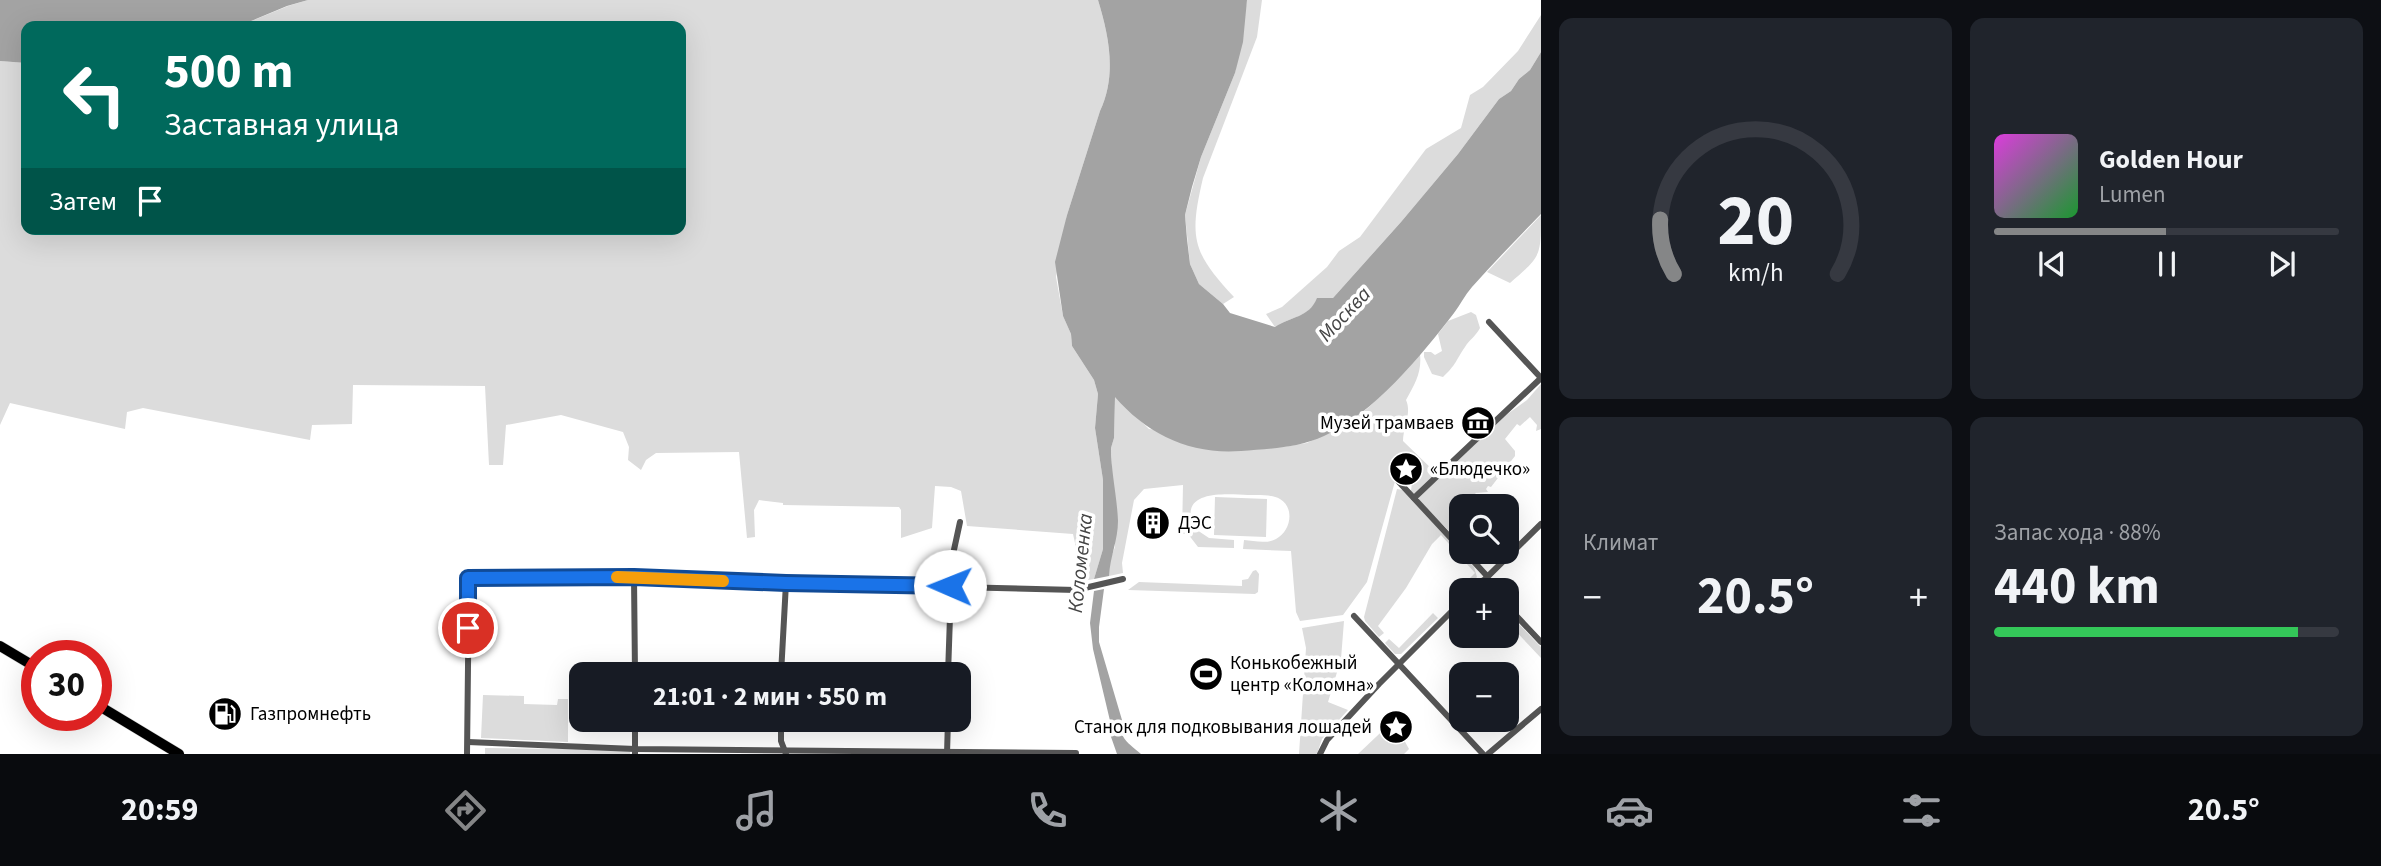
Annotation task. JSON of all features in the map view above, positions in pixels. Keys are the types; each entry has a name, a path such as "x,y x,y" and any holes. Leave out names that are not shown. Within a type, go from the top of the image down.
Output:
{"main road":[{"path":"0,646 21,658"},
{"path":"112,714 179,754"}],"street":[{"path":"1414,498 1541,378 1489,322"},
{"path":"1398,481 1449,536"},
{"path":"948,662 951,559 960,522"},
{"path":"1486,578 1541,524"},
{"path":"1473,564 1484,578"},
{"path":"467,754 468,578 634,577 1076,590 1123,579"},
{"path":"634,577 635,662"},
{"path":"782,662 786,583"},
{"path":"1320,754 1330,736 1449,614"},
{"path":"1353,616 1486,754 1541,709"},
{"path":"1519,619 1541,642"},
{"path":"635,732 635,752"},
{"path":"781,732 785,752"},
{"path":"947,732 947,753"},
{"path":"468,742 635,752 1076,753"}],"shaded area":[{"path":"308,0 1098,0 1110,56 1108,84 1067,215 1056,277 1072,346 1094,380 1098,394 1095,428 1103,480 1103,549 1094,579 1077,582 1080,566 1073,534 967,526 961,491 951,487 935,486 932,528 901,538 899,507 783,505 759,500 754,510 755,537 747,538 739,452 656,453 646,460 641,470 628,460 629,447 623,432 561,415 506,425 503,465 489,465 485,386 353,385 352,424 312,425 310,440 143,408 127,412 125,429 10,403 0,425 0,61 21,63 21,235 686,235 686,21 251,21"},
{"path":"1247,0 1262,0 1257,37 1203,178 1196,216 1198,243 1202,255 1209,268 1234,297 1223,304 1199,284 1190,264 1185,215 1201,157 1235,73"},
{"path":"1541,15 1541,52 1530,70 1519,79 1511,91 1499,99 1458,154 1401,222 1333,298 1318,298 1305,313 1275,327 1266,314 1282,307 1327,267 1339,251 1360,237 1426,149 1461,128 1470,95 1483,87 1518,51"},
{"path":"1541,215 1539,248 1528,267 1510,283 1487,272"},
{"path":"1471,312 1476,315 1480,328 1443,377 1432,374 1424,352 1435,355 1442,351 1438,334 1448,321"},
{"path":"1420,354 1419,372 1406,400 1408,410 1403,441 1437,474 1414,494 1411,491 1414,466 1406,462 1399,467 1367,582 1343,615 1300,621 1296,612 1291,551 1243,549 1244,540 1272,541 1285,531 1288,525 1289,514 1285,503 1268,496 1228,494 1206,496 1198,500 1192,506 1194,528 1209,538 1234,540 1234,548 1198,547 1188,534 1182,534 1183,485 1144,489 1134,500 1122,563 1123,573 1109,576 1109,562 1115,547 1111,448 1114,438 1115,396 1149,429 1283,447 1307,443 1350,422 1369,407"},
{"path":"1541,384 1541,429 1536,431 1537,425 1530,417 1520,426 1517,424 1505,439 1515,451 1515,456 1491,487 1488,486 1488,492 1449,494 1449,531 1419,500 1419,496 1441,477 1451,474 1454,464 1506,415 1527,400"},
{"path":"1397,489 1403,490 1449,540 1449,544 1441,535 1432,544 1406,588 1378,626 1384,633 1379,637 1364,617"},
{"path":"1215,497 1267,499 1266,537 1214,535"},
{"path":"1467,564 1474,567 1477,577 1470,578 1475,573"},
{"path":"1256,570 1259,574 1258,592 1255,594 1128,590 1139,582 1242,586 1242,580 1248,579"},
{"path":"1433,613 1438,618 1401,654 1395,654 1385,643 1389,639 1399,648"},
{"path":"1344,621 1341,659 1328,702 1348,710 1322,739 1317,754 1299,754 1306,648 1302,628"},
{"path":"1519,624 1541,647 1541,658 1519,635"},
{"path":"483,695 524,696 524,704 557,705 558,699 568,699 568,742 481,738"},
{"path":"1396,718 1402,724 1398,729 1409,749 1404,754 1358,754"},
{"path":"485,748 630,750 630,754 485,754"}],"water":[{"path":"0,0 308,0 251,21 21,21 21,63 0,61"},
{"name":"Москва","path":"1098,0 1247,0 1243,42 1235,73 1201,157 1185,215 1190,264 1199,284 1230,313 1275,327 1304,313 1314,305 1317,298 1333,298 1458,154 1499,99 1511,91 1519,79 1530,70 1541,52 1541,214 1472,287 1441,330 1395,382 1360,414 1324,436 1272,449 1204,449 1187,445 1155,431 1141,422 1115,397 1114,438 1111,448 1118,528 1109,576 1094,579 1103,549 1103,480 1095,428 1098,394 1094,380 1072,346 1071,334 1063,316 1055,262 1108,84 1110,56"},
{"path":"1104,589 1099,642 1122,720 1123,736 1141,754 1117,754 1110,734 1111,725 1093,649 1090,623 1094,591"}],"slow traffic":[{"path":"617,577 723,581"}],"place":[{"name":"Музей трамваев","path":"1478,423"},
{"name":"«Блюдечко»","path":"1406,469"},
{"name":"ДЭС","path":"1153,523"},
{"name":"Конькобежный центр «Коломна»","path":"1206,674"},
{"name":"Газпромнефть","path":"225,714"},
{"name":"Станок для подковывания лошадей","path":"1396,727"}],"route":[{"path":"468,628 468,578 634,577 950,586"}],"water label":[{"name":"Коломенка","path":"1080,563"}]}
